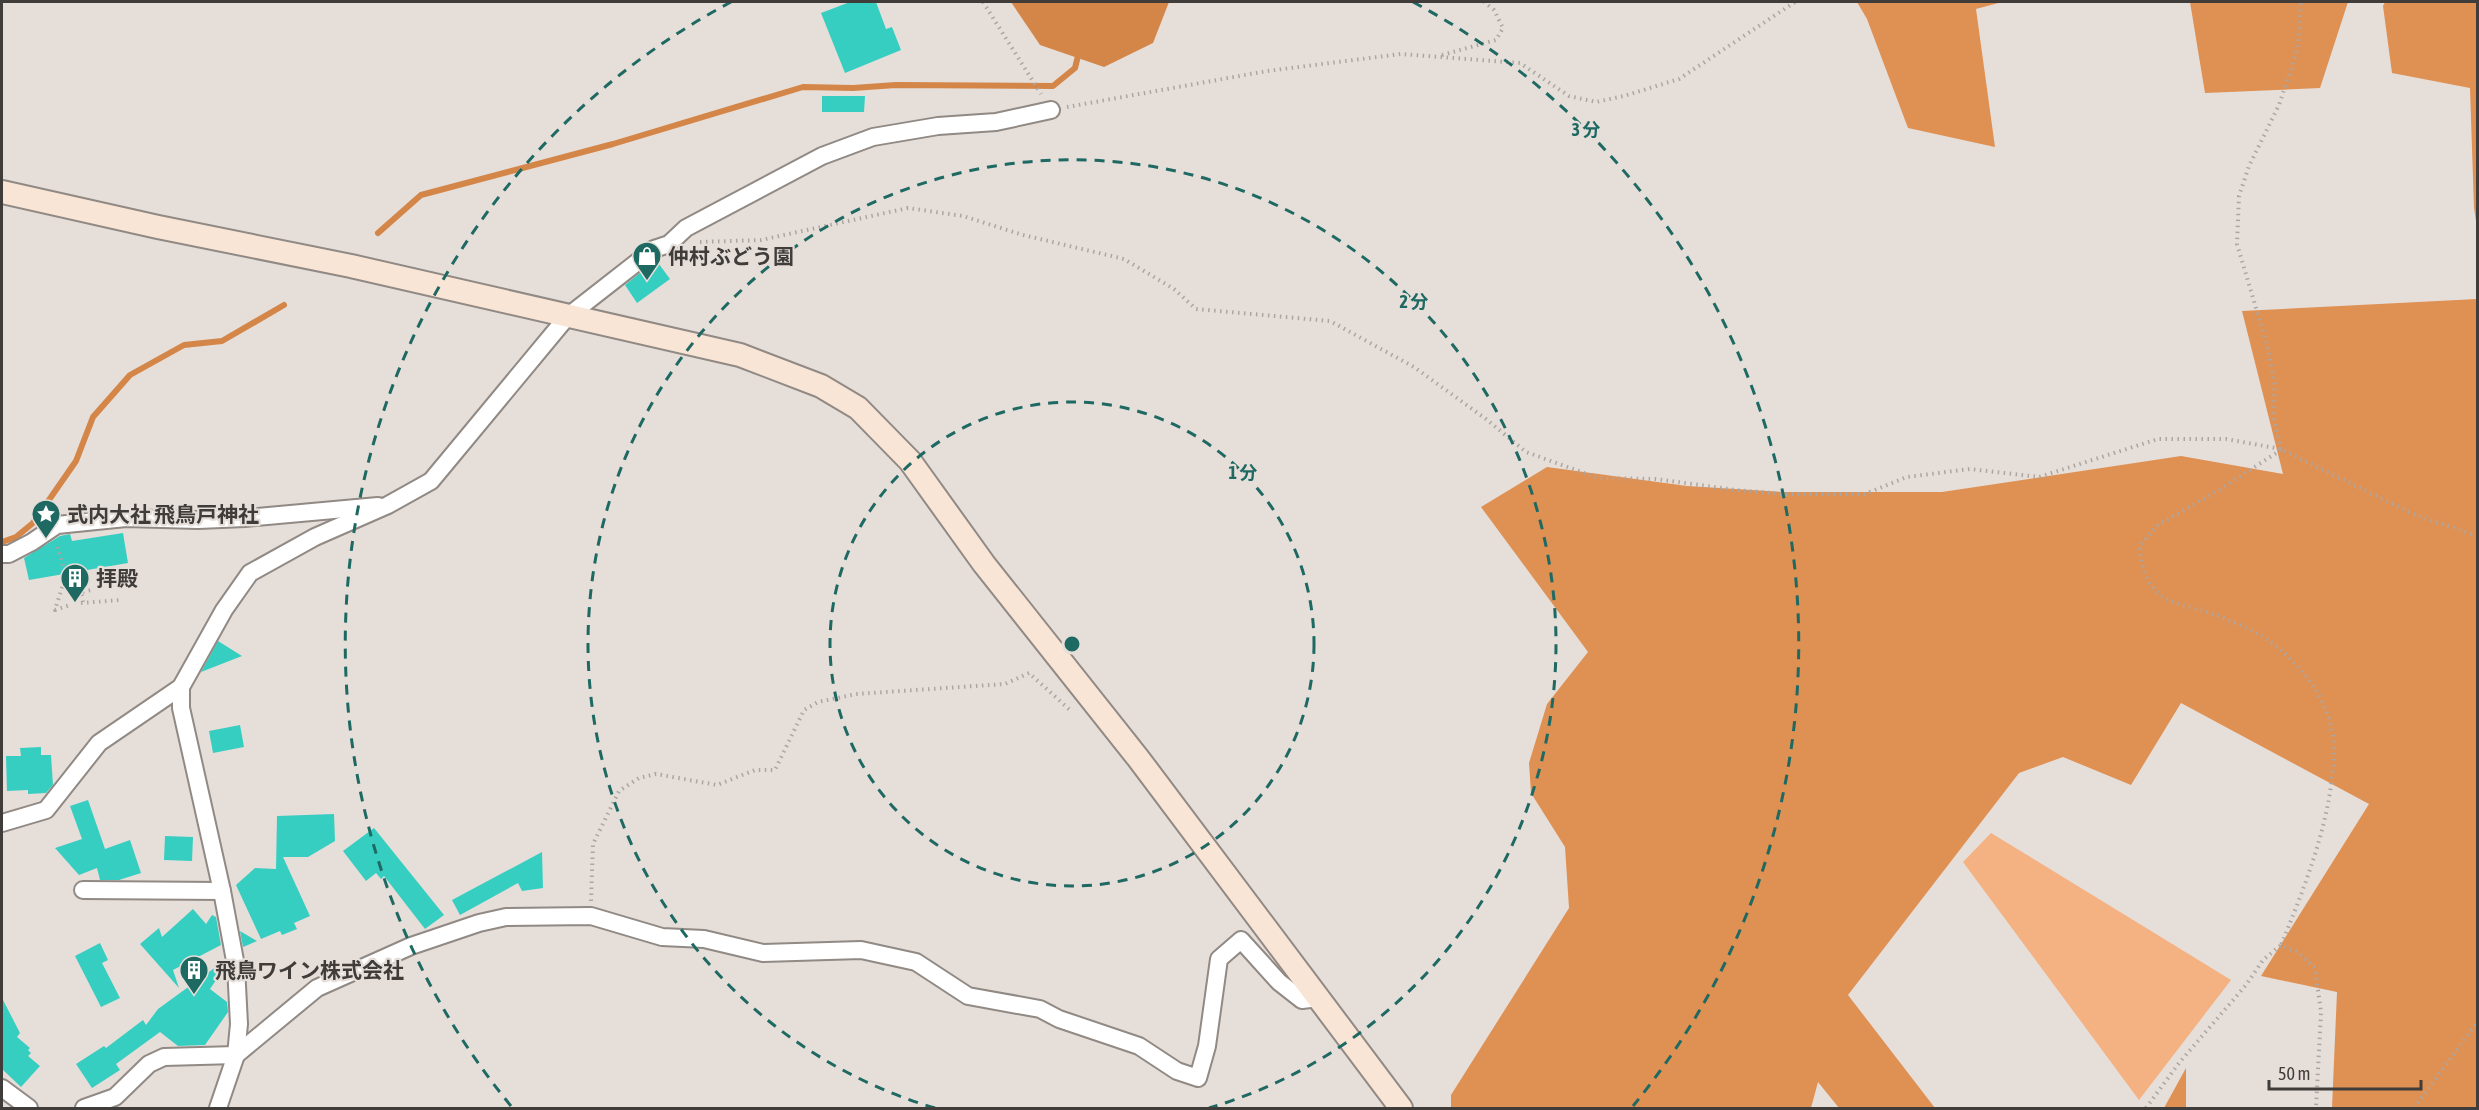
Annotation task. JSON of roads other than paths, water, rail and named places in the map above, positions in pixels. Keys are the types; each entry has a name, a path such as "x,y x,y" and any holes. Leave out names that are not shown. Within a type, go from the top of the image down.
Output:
{"street":[{"path":"2,823 46,810 99,743 181,687 224,610 250,573 315,537 388,505 431,481 567,317 654,249 669,244 686,228 822,156 873,137 938,126 996,122 1049,107"},
{"path":"2,192 158,227 351,266 740,355 821,386 858,408 910,461 984,564 1138,758 1401,1108"},
{"path":"2,554 9,554 32,542 57,525 126,518 198,520 245,518 388,505"},
{"path":"181,687 181,708 222,891 236,966 239,1024 236,1055 218,1108"},
{"path":"83,890 222,891"},
{"path":"84,1108 115,1097 149,1064 164,1057 236,1055 317,988 411,946 479,923 506,917 591,916 662,937 704,939 763,953 861,950 916,962 968,996 1040,1009 1059,1019 1139,1046 1177,1071 1198,1078 1207,1046 1219,959 1241,940 1279,982 1302,1000 1318,998"},
{"path":"2,1088 29,1108"}],"waterway":[{"path":"378,233 421,195 613,144 803,87 1053,86 1075,68 1079,52"},
{"path":"2,542 16,537 33,523 76,461 93,417 130,375 184,345 222,341 284,305"}],"place":[{"name":"仲村ぶどう園","path":"647,282"},
{"name":"式内大社 飛鳥戸神社","path":"46,540"},
{"name":"拝殿","path":"75,604"},
{"name":"飛鳥ワイン株式会社","path":"194,996"}]}
